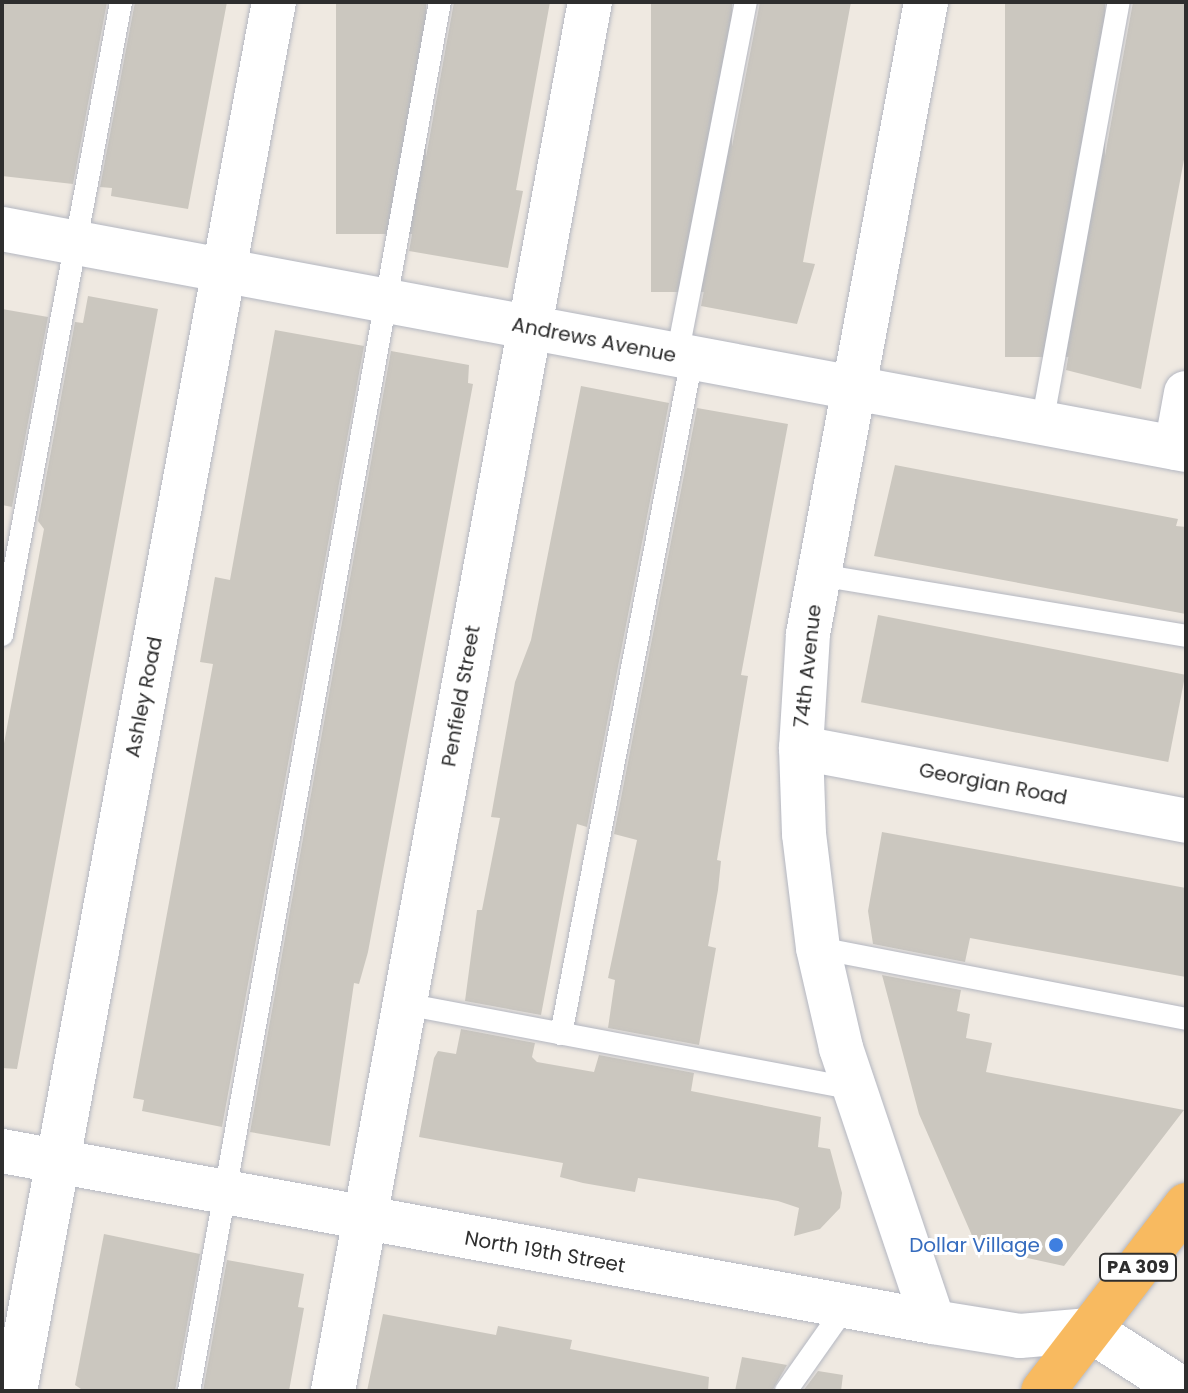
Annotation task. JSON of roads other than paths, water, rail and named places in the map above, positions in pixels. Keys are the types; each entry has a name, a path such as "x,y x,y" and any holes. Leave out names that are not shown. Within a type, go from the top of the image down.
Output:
{"highway":[{"name":"PA 309","path":"1043,1391 1186,1205"}],"street":[{"name":"Ashley Road","path":"15,1391 274,2"},
{"name":"Penfield Street","path":"333,1391 590,2"},
{"name":"74th Avenue","path":"926,2 819,575 801,696 801,748 804,834 818,948 854,1089 933,1322"},
{"name":"Andrews Avenue","path":"2,229 1181,449"},
{"path":"1181,449 1186,393"},
{"name":"Georgian Road","path":"801,748 1186,821"},
{"name":"North 19th Street","path":"2,1151 933,1322 1020,1336 1090,1330"},
{"path":"1090,1330 1185,1391"}],"lane":[{"path":"2,635 121,2"},
{"path":"189,1391 228,1194 384,301 440,2"},
{"path":"561,1034 685,358 746,2"},
{"path":"1042,424 1119,2"},
{"path":"819,575 1186,636"},
{"path":"818,948 1186,1019"},
{"path":"405,1004 854,1089"},
{"path":"786,1391 846,1306"}],"place":[{"name":"Dollar Village","path":"1056,1245"}]}
